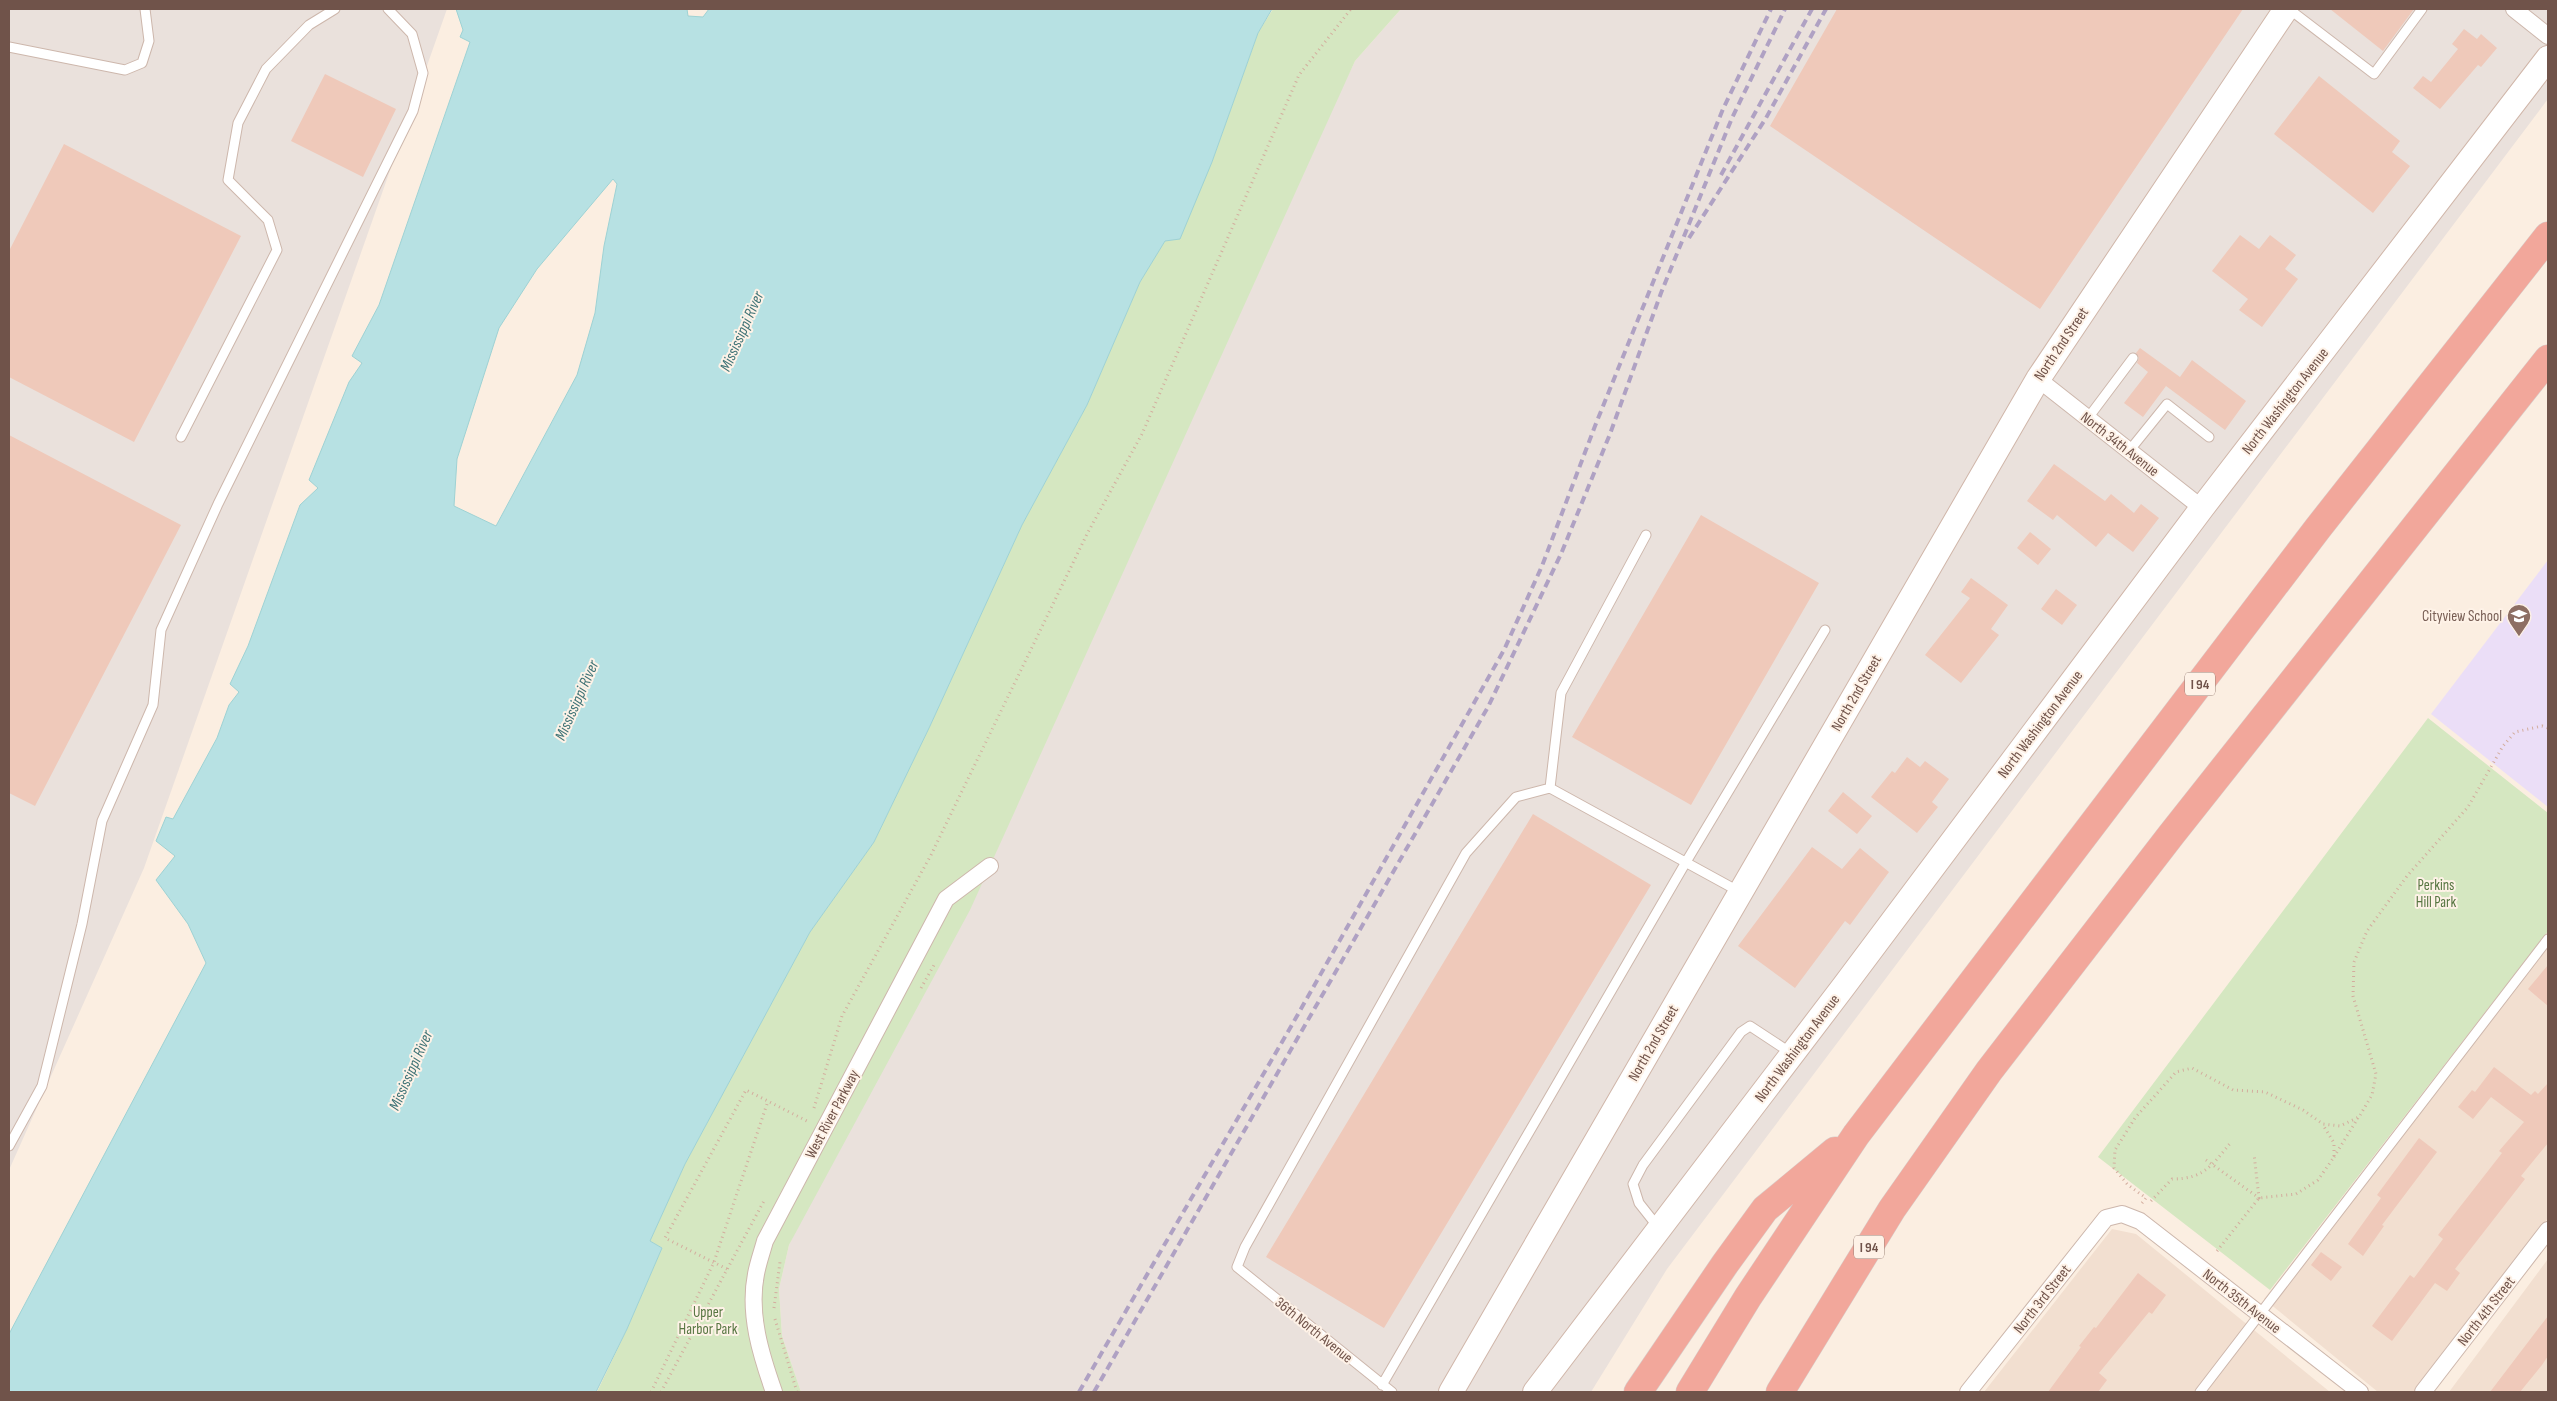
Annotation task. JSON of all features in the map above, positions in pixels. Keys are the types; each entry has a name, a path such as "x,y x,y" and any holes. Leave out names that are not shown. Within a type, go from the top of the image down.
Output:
{"highway":[{"name":"I 94","path":"1690,1392 1748,1297 1856,1134 2318,528 2548,236"},
{"name":"I 94","path":"1780,1392 1892,1209 1964,1105 2166,842 2548,359"},
{"path":"1802,1392 1964,1105"},
{"path":"1638,1392 1725,1264 1765,1209 1856,1134"}],"street":[{"name":"North 2nd Street","path":"1451,1392 2038,379 2287,9"},
{"path":"2514,9 2548,36"},
{"name":"North Washington Avenue","path":"1535,1392 1792,1054 2202,508 2548,58"},
{"name":"North 34th Avenue","path":"2038,379 2202,508"},
{"name":"West River Parkway","path":"774,1392 760,1354 754,1313 755,1275 765,1240 946,899 990,866"},
{"name":"North 35th Avenue","path":"2122,1214 2140,1221 2360,1392"},
{"name":"North 3rd Street","path":"1968,1392 2106,1218 2122,1214"},
{"name":"North 4th Street","path":"2423,1392 2548,1230"}],"lane":[{"path":"9,47 125,70 142,64 149,41 146,9"},
{"path":"181,437 277,250 268,220 228,180 238,123 266,69 308,25 335,9"},
{"path":"9,1146 42,1086 82,924 102,821 153,705 161,630 188,574 218,504 413,111 423,73 412,34 388,9"},
{"path":"2287,9 2374,74 2422,9"},
{"path":"2088,418 2133,358"},
{"path":"2129,451 2167,404 2209,436"},
{"path":"1646,535 1560,693 1550,788 1741,892"},
{"path":"1382,1385 1686,862 1825,630"},
{"name":"36th North Avenue","path":"1392,1392 1236,1267 1245,1247 1466,853 1516,797 1550,788"},
{"path":"2200,1392 2548,940"},
{"path":"1659,1229 1639,1203 1633,1184 1643,1165 1741,1032 1750,1026 1792,1054"}],"path":[{"path":"803,1129 813,1110 842,1016 932,855 1086,534 1142,434 1299,75 1351,9"},
{"path":"2206,1160 2259,1198 2296,1194 2318,1180 2372,1095 2376,1074 2353,996 2354,962 2367,930 2407,876 2468,807 2503,746 2515,732 2542,726 2548,728"},
{"path":"919,993 936,960"},
{"path":"2142,1204 2146,1198 2128,1185 2114,1168 2115,1150 2135,1118 2176,1072 2192,1068 2233,1090 2265,1092 2303,1110 2323,1124 2334,1142 2334,1157"},
{"path":"727,1269 665,1238 746,1090 807,1120"},
{"path":"651,1392 714,1262 768,1101"},
{"path":"2323,1124 2340,1126 2359,1117"},
{"path":"2150,1201 2172,1179 2200,1175 2213,1164 2232,1141"},
{"path":"2217,1251 2259,1198 2254,1154"},
{"path":"662,1392 769,1190"},
{"path":"780,1260 774,1292 773,1315 797,1392"}],"shaded area":[{"path":"9,9 447,9 144,868 9,1170"},
{"path":"1401,9 2548,9 2548,99 1667,1269 1591,1392 801,1392 782,1336 779,1289 789,1245 1355,61"},
{"name":"Cityview School","path":"2548,560 2548,807 2431,714"},
{"path":"2548,931 2548,1218 2418,1392 2378,1392 2264,1299"},
{"path":"2112,1229 2136,1234 2330,1392 1984,1392"},
{"path":"2548,1259 2548,1392 2449,1392"}],"green space":[{"name":"Upper Harbor Park","path":"1273,9 1401,9 1355,61 970,910 789,1245 779,1289 782,1336 801,1392 597,1392 662,1248 650,1241 685,1164 810,932 874,842 930,726 1022,525 1087,405 1140,282 1212,162 1258,33"},
{"name":"Perkins Hill Park","path":"2428,718 2548,813 2548,931 2270,1290 2098,1157"}],"water":[{"name":"Mississippi River","path":"456,9 687,9 688,16 703,17 709,9 1272,9 1258,33 1212,162 1180,239 1165,241 1140,282 1087,405 1022,525 930,726 874,842 810,932 685,1164 650,1241 662,1248 627,1329 596,1392 9,1392 9,1334 206,963 188,924 156,880 175,856 156,841 166,817 173,819 217,738 229,705 239,692 230,684 248,646 300,505 318,488 309,480 349,382 362,363 352,356 379,305 470,42 460,37 463,30","holes":["613,179 617,184 604,246 595,313 577,375 496,526 454,506 457,459 499,328 537,269"]}],"building":[{"path":"1837,9 2243,9 2040,309 1770,126"},
{"path":"2330,9 2414,9 2383,51"},
{"path":"2464,29 2477,39 2481,34 2497,48 2481,67 2478,65 2440,109 2413,88 2423,76 2431,82 2458,49 2452,44"},
{"path":"325,74 396,109 363,177 291,141"},
{"path":"2319,76 2400,141 2392,152 2410,166 2373,213 2274,134"},
{"path":"64,144 241,236 134,442 9,377 9,251"},
{"path":"2240,235 2259,249 2270,235 2296,255 2285,269 2298,279 2262,327 2239,310 2248,299 2212,271"},
{"path":"2140,348 2180,377 2192,360 2246,401 2225,430 2166,386 2143,417 2124,403 2148,372 2137,363 2139,358 2136,353"},
{"path":"9,435 181,525 35,806 9,793"},
{"path":"2054,464 2105,501 2111,494 2134,513 2141,504 2159,518 2133,552 2108,533 2096,547 2057,515 2053,520 2027,501"},
{"path":"1701,515 1819,583 1691,805 1572,737"},
{"path":"2030,532 2051,549 2038,565 2017,548"},
{"path":"1971,578 2008,605 1991,629 1999,635 1961,683 1925,655 1970,598 1961,592"},
{"path":"2056,589 2077,605 2062,625 2041,609"},
{"path":"1907,757 1920,767 1925,761 1949,779 1932,802 1938,807 1917,833 1871,797 1892,771 1895,773"},
{"path":"1843,792 1872,816 1857,834 1828,811"},
{"path":"1533,814 1651,885 1384,1328 1266,1257"},
{"path":"1812,847 1842,869 1860,848 1889,872 1850,925 1845,921 1795,988 1738,946"},
{"path":"2548,965 2548,1006 2528,989"},
{"path":"2494,1067 2531,1095 2535,1091 2538,1094 2548,1083 2548,1143 2521,1176 2525,1179 2455,1269 2460,1273 2447,1291 2435,1283 2392,1341 2372,1326 2410,1275 2414,1278 2443,1239 2438,1235 2502,1153 2499,1151 2524,1122 2491,1097 2473,1119 2458,1107 2472,1090 2475,1092"},
{"path":"2419,1138 2437,1152 2382,1225 2384,1226 2363,1256 2348,1244 2381,1198 2377,1195"},
{"path":"2321,1252 2342,1267 2331,1281 2311,1265"},
{"path":"2138,1273 2166,1295 2152,1314 2149,1312 2099,1373 2107,1380 2098,1392 2048,1392 2081,1347 2079,1346 2094,1327 2096,1328"},
{"path":"2548,1316 2548,1356 2542,1365 2520,1392 2490,1392"}],"railway":[{"path":"1079,1392 1293,1023 1504,650 1542,566 1595,426 1723,109 1771,9"},
{"path":"1094,1392 1488,707 1561,554 1610,434 1661,293 1732,118 1785,9"},
{"path":"1721,175 1812,9"},
{"path":"1689,238 1766,118 1826,9"}],"place":[{"name":"Cityview School","path":"2519,637"}]}
